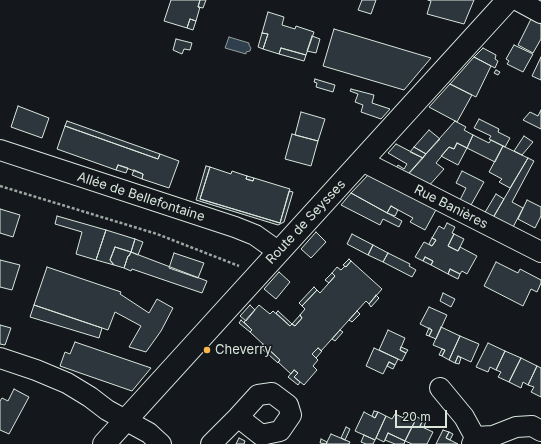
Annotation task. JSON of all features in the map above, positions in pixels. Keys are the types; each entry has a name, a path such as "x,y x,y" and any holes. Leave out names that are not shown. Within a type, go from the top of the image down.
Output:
{"main road":[{"name":"Route de Seysses","path":"104,444 508,0"}],"street":[{"path":"517,0 541,13"},
{"name":"Allée de Bellefontaine","path":"0,150 255,235 279,252"},
{"name":"Rue Banières","path":"362,161 541,252"},
{"path":"0,358 36,370 67,383 90,397 107,410 149,433 161,444"},
{"path":"440,388 464,417 473,440 493,436 516,427 532,426 541,431"},
{"path":"211,444 238,417"}],"path":[{"path":"0,186 157,234 258,274"}],"water":[{"path":"229,37 249,43 251,48 250,51 246,52 246,54 225,48"}],"building":[{"path":"171,0 200,0 198,7 200,7 196,21 190,19 187,28 164,21"},
{"path":"200,0 206,0 203,8 198,7"},
{"path":"362,0 376,0 371,14 358,10"},
{"path":"428,0 474,0 464,24 427,14 431,1"},
{"path":"268,12 284,17 282,25 295,29 296,26 314,32 306,55 281,48 279,54 263,49 268,34 262,33"},
{"path":"190,19 196,21 193,30 187,28"},
{"path":"531,19 541,24 541,39 533,53 518,45"},
{"path":"334,29 431,58 404,90 323,66"},
{"path":"262,33 268,34 263,49 258,47"},
{"path":"312,36 320,39 316,53 307,51"},
{"path":"176,39 192,43 190,50 184,49 182,54 173,50"},
{"path":"514,45 533,54 523,72 507,64 509,61 506,59"},
{"path":"281,48 306,55 304,61 279,54"},
{"path":"483,48 496,55 495,59 498,61 495,68 474,57"},
{"path":"474,57 491,66 476,97 450,84"},
{"path":"541,57 541,80 532,76"},
{"path":"496,70 500,72 498,75 494,73"},
{"path":"315,79 335,85 333,92 316,87 317,83 314,82"},
{"path":"450,84 472,95 457,122 429,107"},
{"path":"351,89 374,95 372,103 390,109 381,119 361,112 363,105 355,102 358,94 350,91"},
{"path":"18,106 49,118 42,138 11,127"},
{"path":"541,110 541,129 523,120 530,112 538,116"},
{"path":"301,112 325,119 318,141 295,135"},
{"path":"479,119 499,129 498,132 510,138 505,147 489,139 491,136 474,128"},
{"path":"67,121 160,154 158,159 65,126"},
{"path":"455,121 466,127 464,130 473,135 467,148 457,143 454,149 449,147 436,163 444,169 426,189 408,174"},
{"path":"65,126 158,159 160,154 179,161 169,188 142,179 143,174 118,165 116,170 57,149"},
{"path":"429,130 440,139 426,154 414,147"},
{"path":"292,134 318,141 311,166 285,159"},
{"path":"473,135 489,143 491,140 503,146 495,162 467,148"},
{"path":"524,136 533,142 522,155 514,151"},
{"path":"457,143 467,148 458,165 441,156 449,147 454,149"},
{"path":"396,144 423,158 405,178 393,172 398,165 404,169 407,164 388,153"},
{"path":"503,146 528,158 510,188 499,182 502,179 489,172"},
{"path":"414,147 426,154 423,158 410,152"},
{"path":"528,158 534,161 512,202 523,208 511,231 491,221"},
{"path":"118,165 128,168 126,173 116,170"},
{"path":"206,166 210,167 200,199 280,223 289,191 293,192 284,222 278,225 196,200"},
{"path":"210,167 231,174 232,171 247,176 246,179 253,181 254,178 290,189 280,223 200,199"},
{"path":"134,170 143,174 142,179 132,175"},
{"path":"462,171 484,182 471,205 460,200 466,188 456,183"},
{"path":"370,173 438,206 425,230 410,222 413,218 391,206 387,213 351,193"},
{"path":"247,176 254,178 253,181 246,179"},
{"path":"351,193 402,221 399,227 383,219 380,225 341,205"},
{"path":"496,194 504,199 493,218 484,214"},
{"path":"527,200 541,207 541,216 535,228 518,219"},
{"path":"391,206 398,210 395,216 387,213"},
{"path":"0,209 20,215 13,237 0,233"},
{"path":"57,216 106,230 96,260 76,254 82,232 55,224"},
{"path":"447,223 455,227 452,233 454,234 448,246 458,251 460,247 477,256 467,274 462,271 460,274 450,269 448,274 431,265 433,261 425,257 423,261 415,257 424,242 432,246 436,240 432,238 439,226 444,229"},
{"path":"106,230 135,239 131,252 115,247 110,260 114,265 96,260"},
{"path":"316,232 326,242 311,258 301,249"},
{"path":"352,234 373,245 368,255 347,244"},
{"path":"454,234 464,239 458,251 448,246"},
{"path":"432,238 436,240 432,246 429,244"},
{"path":"135,239 143,242 138,255 131,252"},
{"path":"373,245 388,253 383,262 368,255"},
{"path":"115,247 131,252 124,268 114,265 110,260"},
{"path":"131,252 207,281 202,293 132,269 131,271 124,268"},
{"path":"174,253 204,263 198,278 169,268"},
{"path":"388,253 410,264 409,266 416,270 412,277 383,262"},
{"path":"425,257 433,261 431,265 423,261"},
{"path":"349,259 351,261 346,267 343,265"},
{"path":"0,260 20,265 12,290 0,287"},
{"path":"351,261 382,289 369,304 366,301 321,351 318,348 312,354 318,360 313,366 317,370 304,385 294,377 298,373 294,370 291,374 278,362 280,360 250,332 252,330 244,322 259,305 270,314 273,311 290,326 292,324 295,326 302,318 300,315 305,309 302,306 317,290 320,293 335,276 332,273 337,267 341,270"},
{"path":"496,262 518,273 520,269 541,280 537,292 531,289 523,306 484,286"},
{"path":"47,267 121,292 120,294 149,313 157,299 173,308 161,331 146,352 129,347 141,326 115,312 108,330 34,305"},
{"path":"450,269 460,274 458,279 448,274"},
{"path":"279,272 290,282 276,299 264,289"},
{"path":"332,273 335,276 329,283 325,280"},
{"path":"314,287 317,290 302,306 299,303"},
{"path":"443,293 455,299 451,307 440,301"},
{"path":"376,295 379,298 371,307 369,304"},
{"path":"34,305 102,328 99,338 30,317"},
{"path":"250,305 255,310 246,321 240,316"},
{"path":"429,307 447,315 436,339 429,336 432,330 420,324"},
{"path":"278,311 292,324 290,326 276,313"},
{"path":"357,311 360,314 352,322 349,320"},
{"path":"300,315 302,318 295,326 292,324"},
{"path":"241,320 252,330 250,332 239,323"},
{"path":"0,325 11,328 5,345 0,344"},
{"path":"441,327 460,336 449,360 442,356 445,350 433,345"},
{"path":"429,328 432,330 429,336 426,335"},
{"path":"340,330 343,332 335,341 332,339"},
{"path":"388,330 405,338 400,350 406,353 402,361 379,350"},
{"path":"460,336 479,344 471,362 458,356 455,363 449,360"},
{"path":"75,342 151,368 132,391 60,366 65,352 70,354"},
{"path":"488,343 505,351 496,370 490,367 488,372 476,367"},
{"path":"263,344 280,360 278,363 260,347"},
{"path":"401,347 408,350 406,353 400,350"},
{"path":"318,348 322,351 316,358 312,354"},
{"path":"374,348 398,359 395,365 389,362 383,374 366,366"},
{"path":"442,349 445,350 442,356 439,355"},
{"path":"505,351 521,358 509,382 498,377 501,372 496,370"},
{"path":"458,356 461,358 459,364 455,363"},
{"path":"521,358 537,366 528,385 523,382 521,388 509,382"},
{"path":"389,362 395,365 393,369 387,366"},
{"path":"537,366 541,368 541,397 531,392 534,387 528,385"},
{"path":"294,370 298,373 294,377 300,382 298,385 288,377"},
{"path":"14,389 29,397 9,434 0,430 0,401 2,398 8,401"},
{"path":"374,411 378,412 375,418 372,416"},
{"path":"364,412 375,418 378,412 386,416 375,440 355,431"},
{"path":"406,412 409,413 406,419 403,418"},
{"path":"409,413 417,417 405,441 388,433 384,442 376,438 386,416 392,419 395,414 406,419"},
{"path":"417,417 423,420 420,426 433,432 427,444 412,444 405,441"},
{"path":"423,420 426,421 424,427 420,426"},
{"path":"346,427 350,429 345,440 341,438"},
{"path":"443,430 449,432 446,438 458,444 436,444"},
{"path":"449,432 453,434 450,440 446,438"},
{"path":"388,433 405,441 404,444 395,444 385,440"},
{"path":"331,434 350,442 349,444 326,444"},
{"path":"364,435 375,440 373,444 361,442"},
{"path":"239,438 245,441 244,444 236,444"},
{"path":"321,439 327,442 326,444 320,443"}],"place":[{"name":"Cheverry","path":"207,350"}]}
